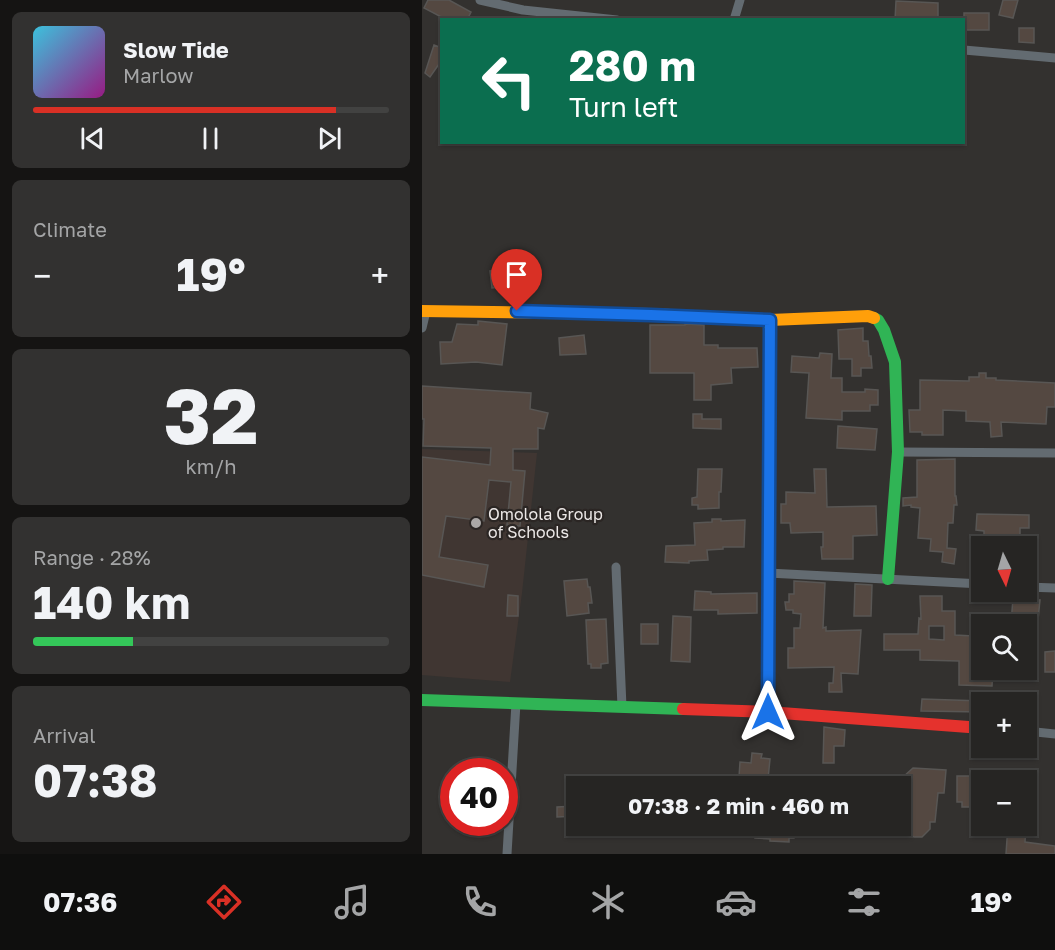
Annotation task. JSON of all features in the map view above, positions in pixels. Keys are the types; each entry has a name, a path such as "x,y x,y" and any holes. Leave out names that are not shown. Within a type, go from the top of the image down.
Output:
{"street":[{"path":"479,0 523,10 598,18"},
{"path":"735,18 740,0"},
{"path":"965,50 1055,58"},
{"path":"422,328 424,311 651,315 770,320 868,316 878,320 884,330 895,362 898,452 888,579"},
{"path":"768,712 770,320"},
{"path":"898,452 1055,453"},
{"path":"616,567 622,707"},
{"path":"768,573 971,583"},
{"path":"1037,587 1055,588"},
{"path":"422,700 768,712 971,727"},
{"path":"507,854 516,703"},
{"path":"1037,732 1055,734"}],"shaded area":[{"name":"Omolola Group of Schools","path":"422,449 537,453 510,682 422,675"}],"building":[{"path":"428,0 449,0 471,12 468,18 443,18 424,8"},
{"path":"1003,0 1018,0 1013,18 999,15"},
{"path":"896,1 938,3 938,18 895,18"},
{"path":"964,13 989,13 989,30 965,30"},
{"path":"1019,28 1034,28 1034,43 1019,42"},
{"path":"434,45 440,47 440,64 430,77 425,73"},
{"path":"515,269 515,273 530,272 531,284 492,288 490,271"},
{"path":"478,321 507,324 502,365 476,362 441,364 440,342 452,342 457,324 478,325"},
{"path":"650,325 704,325 704,345 718,345 718,348 757,348 758,367 731,368 732,383 711,385 711,400 694,400 694,373 650,373"},
{"path":"863,328 863,341 868,341 872,368 861,368 861,376 852,376 852,359 839,359 838,330"},
{"path":"584,335 586,354 560,355 559,338"},
{"path":"820,353 832,354 831,378 842,378 842,392 878,390 878,405 870,405 870,411 842,411 842,420 806,418 809,373 791,372 792,356 819,358"},
{"path":"979,373 986,373 986,378 996,378 996,380 1055,383 1055,407 1047,407 1046,424 1001,422 1002,436 991,437 990,422 966,421 966,411 943,410 943,435 922,435 922,432 910,432 909,410 920,410 920,380 969,381 969,377 979,377"},
{"path":"422,386 531,393 530,409 548,413 544,429 538,428 538,449 513,449 513,470 525,471 520,526 507,525 511,482 489,480 484,521 446,516 439,557 488,565 484,587 422,575 422,457 490,465 491,448 423,446"},
{"path":"693,414 702,414 702,419 721,419 721,429 693,428"},
{"path":"838,426 877,429 875,450 837,448"},
{"path":"955,459 957,505 954,505 953,523 948,523 947,548 956,549 954,564 942,562 943,552 930,551 931,539 918,538 920,508 911,507 911,505 903,506 903,498 917,497 917,460"},
{"path":"698,469 722,469 719,508 698,509 698,505 692,505 692,498 697,497"},
{"path":"814,469 826,469 827,507 876,506 877,535 853,536 853,559 822,559 823,532 791,533 790,523 781,523 781,504 786,504 786,492 815,493"},
{"path":"977,514 1029,515 1029,528 1020,528 1020,536 984,536 984,531 976,530"},
{"path":"712,519 745,520 744,547 707,550 708,560 689,561 689,563 665,562 666,546 695,545 694,523 712,522"},
{"path":"587,579 592,603 588,603 589,613 567,616 564,581"},
{"path":"794,581 825,583 823,628 826,627 826,631 861,630 858,674 841,673 842,692 829,692 829,683 833,683 834,667 788,668 788,648 794,648 794,628 800,628 801,614 793,613 793,610 786,610 785,602 789,602 789,594 794,594"},
{"path":"855,584 872,585 871,616 854,616"},
{"path":"695,591 711,592 711,594 757,593 757,613 718,614 718,610 694,610"},
{"path":"508,595 518,596 518,616 507,616"},
{"path":"920,596 942,596 942,611 955,611 955,635 971,636 971,680 992,680 992,686 959,685 959,661 920,660 920,650 884,650 884,634 918,634 919,618 921,619","holes":["929,626 944,626 944,640 929,639"]},
{"path":"1040,600 1037,629 1037,614 1012,614 1013,602"},
{"path":"673,616 691,617 690,662 671,661"},
{"path":"606,619 608,663 601,664 601,668 591,668 591,664 588,664 586,620"},
{"path":"641,624 658,624 658,644 641,644"},
{"path":"1055,651 1055,672 1045,672 1045,652"},
{"path":"922,699 971,701 971,712 921,711"},
{"path":"824,727 845,730 844,746 834,746 834,763 823,763"},
{"path":"752,753 762,754 761,758 770,759 768,776 739,776 740,762 751,763"},
{"path":"913,768 946,770 944,793 938,793 935,822 930,822 930,829 922,837 911,836 911,776 904,776"},
{"path":"957,776 971,776 971,807 962,807 962,802 957,802"},
{"path":"557,807 566,807 566,817 557,817"},
{"path":"755,836 796,836 789,838 789,842 755,838"},
{"path":"1007,836 1025,836 1025,842 1055,846 1055,854 1006,854"}],"traffic: fast":[{"path":"874,318 884,330 895,362 898,452 888,579"},
{"path":"769,418 770,320"},
{"path":"422,700 683,709"}],"traffic: slow":[{"path":"422,311 651,314 770,320 868,316 874,318"},
{"path":"768,712 769,418"}],"traffic: jam":[{"path":"683,709 768,712 971,727"}],"place":[{"name":"Omolola Group of Schools","path":"476,523"}],"route":[{"path":"517,311 770,320 768,712"}]}
